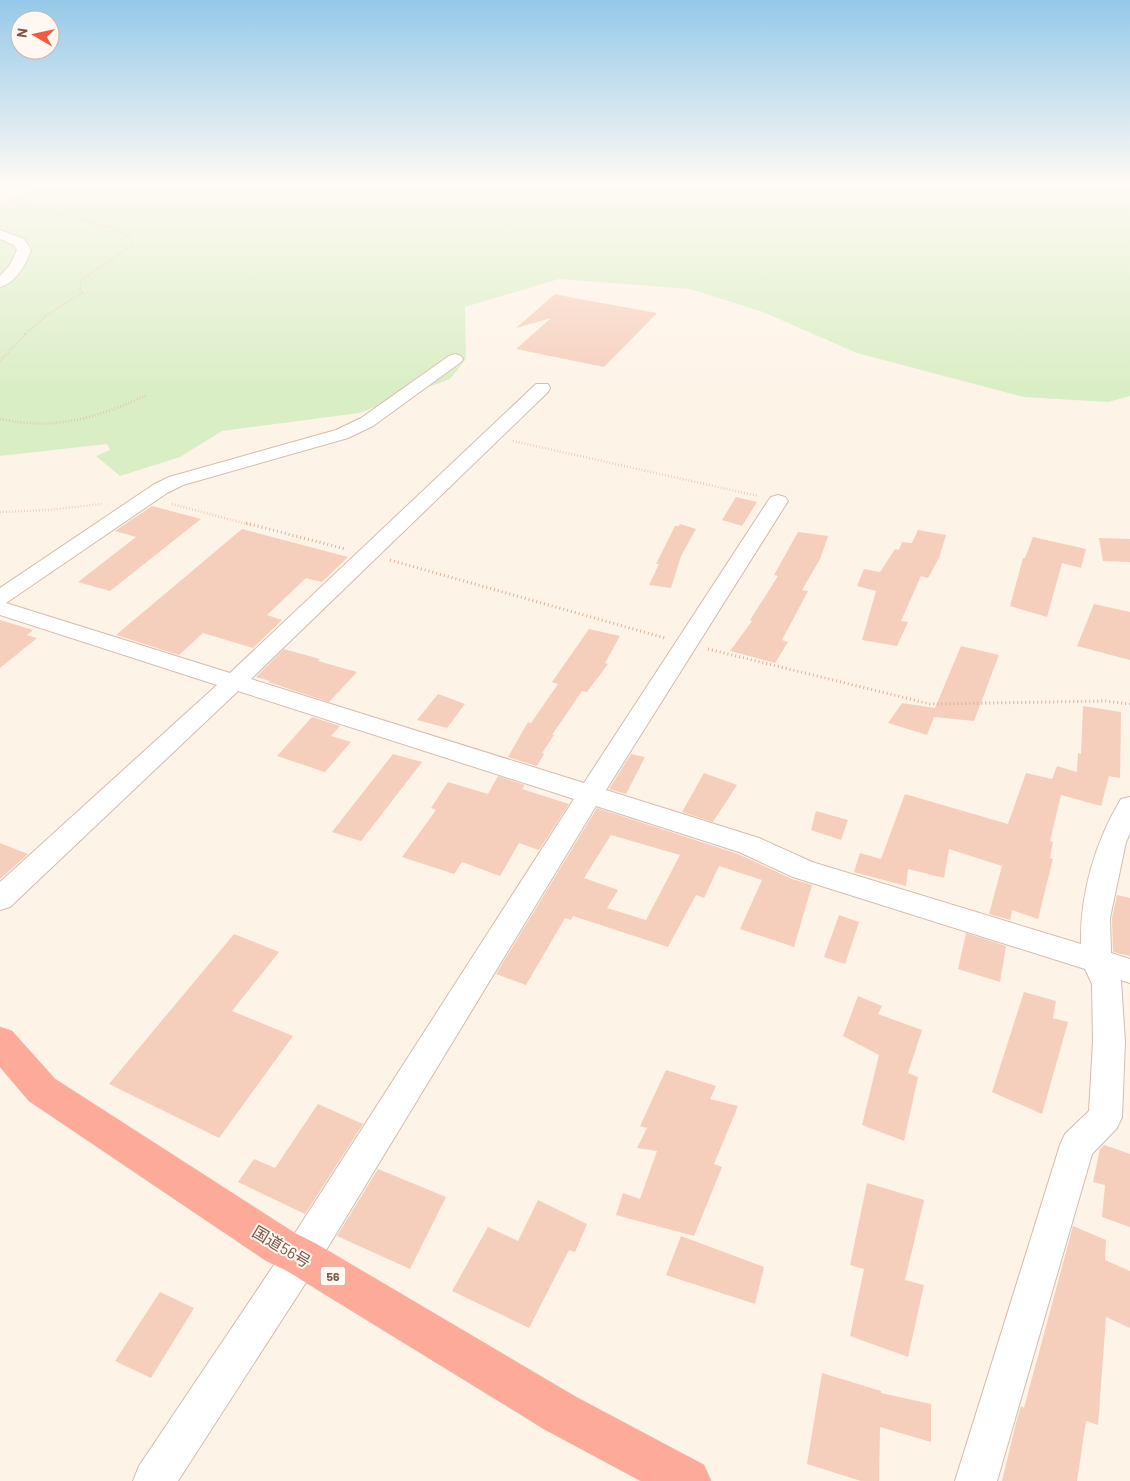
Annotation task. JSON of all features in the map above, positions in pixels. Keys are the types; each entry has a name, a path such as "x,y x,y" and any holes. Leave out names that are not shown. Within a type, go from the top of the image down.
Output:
{"highway":[{"name":"国道56号","path":"0,1042 42,1090 279,1246 301,1257 560,1413 688,1481"}],"street":[{"path":"0,283 15,269 22,254"},
{"path":"0,598 144,498 176,481 342,434 367,422 455,360"},
{"path":"0,899 234,682 542,388"},
{"path":"154,1481 301,1257 590,795 778,501"},
{"path":"0,608 749,845 803,870 1130,971"},
{"path":"976,1481 1077,1145 1105,1117 1109,1042 1107,984 1096,960 1094,918 1112,842 1130,806"}],"path":[{"path":"0,362 17,339 51,311 82,293 80,290 81,280 121,254"},
{"path":"0,419 25,424 56,424 76,421 111,412 148,395"},
{"path":"491,436 778,501"},
{"path":"0,512 48,510 144,498 367,554 688,644 814,677 930,704 1106,701 1130,704"}],"green space":[{"path":"0,254 1130,254 1130,396 1108,402 1024,397 857,353 763,312 690,289 559,279 465,307 466,359 450,379 359,413 222,431 180,457 120,476 96,456 110,450 107,444 0,456"}],"building":[{"path":"555,294 657,313 604,367 516,349 551,318 516,328"},
{"path":"736,497 757,502 742,526 722,520"},
{"path":"152,506 201,519 110,591 78,582 136,537 115,531"},
{"path":"680,524 696,529 681,556 671,588 649,585 659,564 656,564 675,526"},
{"path":"242,529 348,557 322,582 306,578 267,615 282,620 253,648 203,633 179,655 116,635"},
{"path":"918,530 946,535 939,558 928,578 921,576 901,621 908,622 897,646 862,640 876,591 857,586 864,569 880,572 895,549 899,550 902,542 912,543"},
{"path":"798,532 828,536 820,559 802,590 808,591 782,640 788,642 775,663 730,651 752,621 750,620 778,576 774,575"},
{"path":"1033,537 1086,549 1081,568 1062,563 1047,617 1010,606 1023,558 1025,558"},
{"path":"1099,538 1130,539 1130,562 1103,561"},
{"path":"1094,604 1130,612 1130,660 1077,646"},
{"path":"0,620 33,630 27,635 37,638 0,668"},
{"path":"589,629 620,636 605,663 608,664 587,692 582,691 552,735 554,735 542,753 544,754 537,766 508,757 528,722 531,723 558,684 552,682"},
{"path":"961,646 999,655 974,721 934,717 927,735 888,723 902,703 935,708"},
{"path":"284,649 357,672 329,702 256,677"},
{"path":"438,694 465,704 447,728 417,720"},
{"path":"1083,706 1121,712 1120,778 1109,776 1101,806 1061,795 1050,841 1053,842 1050,858 1053,859 1038,919 1012,910 1010,920 989,914 1002,866 949,849 944,878 908,869 906,886 854,872 860,853 881,859 905,794 1008,824 1026,773 1052,779 1057,766 1077,772 1078,753 1081,754"},
{"path":"312,717 340,726 331,736 351,742 325,772 277,756"},
{"path":"393,754 422,762 361,841 332,832"},
{"path":"631,754 645,757 626,794 609,789"},
{"path":"704,773 737,785 713,822 682,812"},
{"path":"498,776 525,785 522,789 569,804 539,850 519,843 500,876 462,862 454,874 402,857 436,810 431,808 448,782 488,794"},
{"path":"597,808 738,854 792,879 812,885 794,947 740,929 762,880 719,866 704,898 696,895 668,947 573,916 571,920 565,918 526,985 496,974","holes":["611,835 680,855 646,920 607,908 618,890 584,878"]},
{"path":"816,811 848,820 841,840 811,830"},
{"path":"0,843 28,854 0,879"},
{"path":"1117,895 1130,898 1130,956 1113,952 1112,918"},
{"path":"839,915 859,922 845,964 824,957"},
{"path":"966,933 1006,946 1000,982 958,969"},
{"path":"234,934 279,952 232,1011 293,1036 219,1138 109,1084"},
{"path":"1024,992 1056,1001 1053,1018 1068,1022 1042,1114 992,1092"},
{"path":"858,996 882,1006 878,1014 922,1030 908,1073 918,1077 904,1141 862,1125 879,1055 843,1036"},
{"path":"666,1070 716,1086 710,1099 738,1106 714,1164 722,1167 694,1236 616,1215 623,1193 640,1199 657,1151 637,1148 647,1128 640,1126"},
{"path":"318,1104 363,1124 305,1214 238,1182 254,1159 275,1168"},
{"path":"1104,1145 1130,1154 1130,1227 1102,1217 1105,1185 1093,1182 1100,1149"},
{"path":"378,1169 446,1197 410,1269 337,1236"},
{"path":"867,1183 924,1200 905,1280 924,1285 908,1357 850,1336 864,1269 850,1265"},
{"path":"538,1200 587,1224 575,1252 569,1250 529,1328 452,1291 488,1227 518,1241"},
{"path":"1073,1226 1106,1240 1105,1260 1130,1271 1130,1328 1106,1317 1098,1425 1086,1421 1077,1481 1002,1481 1016,1423 1021,1406 1024,1408"},
{"path":"681,1236 764,1267 755,1304 666,1275"},
{"path":"160,1292 194,1308 151,1378 115,1361"},
{"path":"822,1373 881,1391 881,1393 931,1404 931,1442 880,1427 879,1481 861,1481 807,1464"}]}
